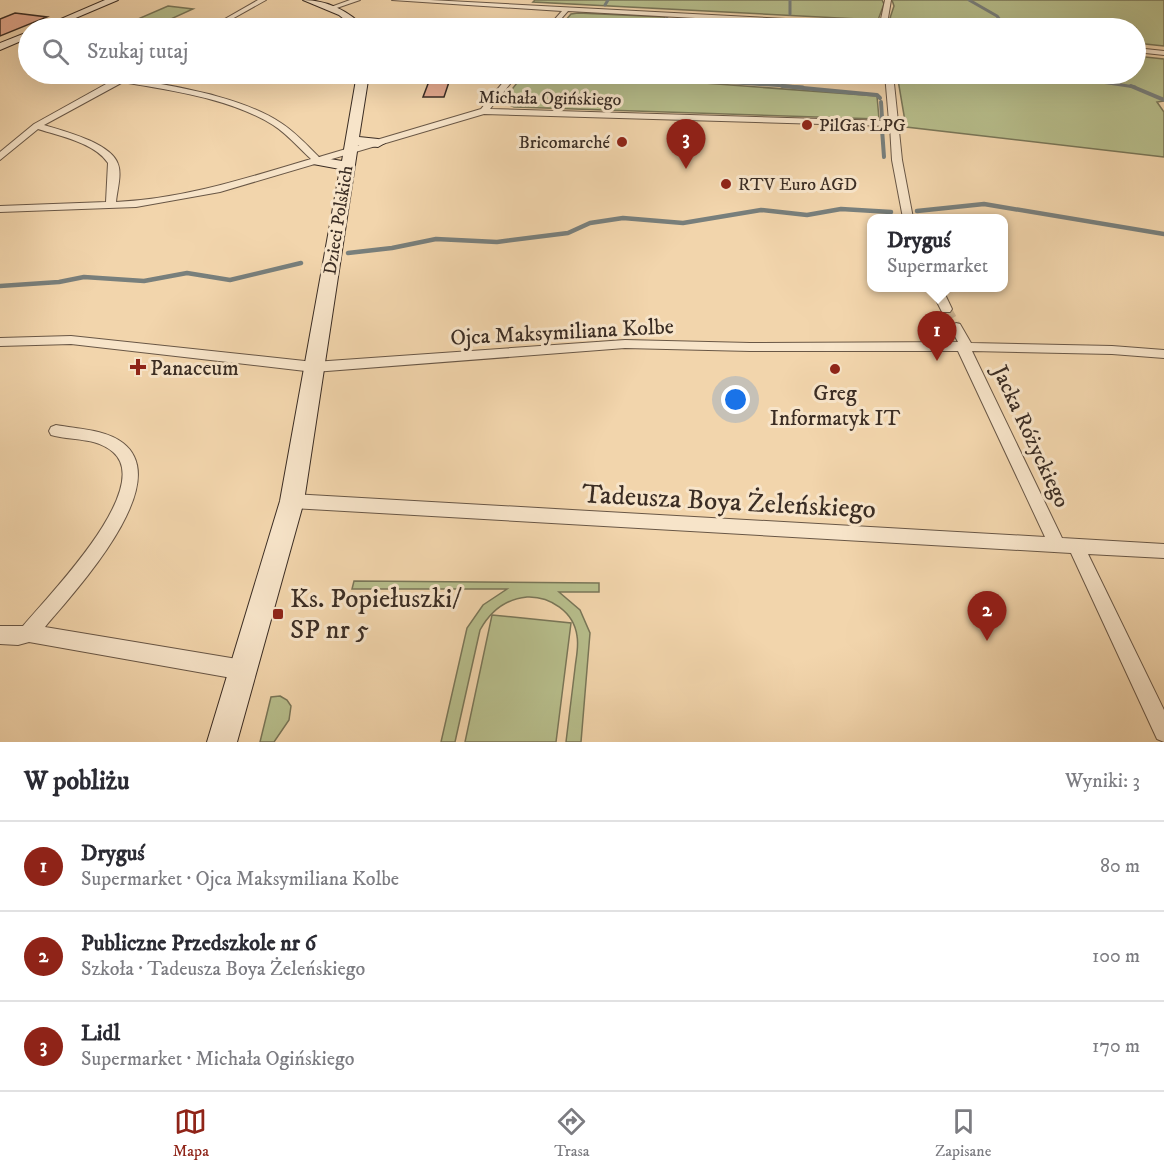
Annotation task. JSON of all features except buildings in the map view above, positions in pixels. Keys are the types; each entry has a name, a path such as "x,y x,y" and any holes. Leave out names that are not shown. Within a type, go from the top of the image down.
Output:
{"street":[{"path":"69,18 113,0"},
{"path":"230,18 263,0"},
{"path":"308,0 327,6 348,18"},
{"path":"327,6 346,0"},
{"path":"327,6 357,0"},
{"path":"394,0 726,18"},
{"path":"519,6 524,0"},
{"path":"885,18 888,0"},
{"path":"559,18 567,9"},
{"path":"0,47 18,40"},
{"path":"1146,51 1164,53"},
{"path":"0,157 37,126 112,84"},
{"path":"144,84 254,113 278,124 318,161"},
{"name":"Dzieci Polskich","path":"222,742 292,501 361,84"},
{"path":"484,111 506,84"},
{"path":"889,84 900,180 907,214"},
{"name":"Michała Ogińskiego","path":"378,142 484,111 894,124"},
{"path":"37,126 96,147 109,157 113,163 111,206"},
{"path":"0,208 111,206 165,200 228,188 378,142"},
{"path":"938,292 946,309"},
{"name":"Jacka Różyckiego","path":"956,327 1066,546 1164,732"},
{"name":"Ojca Maksymiliana Kolbe","path":"0,342 71,340 314,367 625,344 965,347 1112,350 1164,354"},
{"path":"29,633 101,540 122,508 130,489 128,464 124,453 114,445 56,431"},
{"name":"Tadeusza Boya Żeleńskiego","path":"292,501 1164,551"},
{"path":"0,635 18,636 29,633 243,670"}],"green space":[{"path":"535,0 882,0 884,4 879,18 840,18 533,2"},
{"path":"892,0 1164,0 1164,46 1146,44 1146,18 890,18 894,6"},
{"path":"168,6 193,9 173,18 140,18"},
{"path":"578,13 665,17 568,18 571,14"},
{"path":"1146,57 1164,59 1164,101 1157,102 1164,112 1164,157 906,127 899,84 1146,84"},
{"path":"516,84 717,84 877,96 879,119 514,107 502,102"},
{"path":"354,581 599,583 599,592 559,592 580,610 590,633 581,742 566,742 578,640 575,627 560,607 536,597 519,598 505,604 488,618 480,630 455,742 441,742 467,628 483,605 507,589 352,589"},
{"path":"492,615 571,623 556,742 465,742"},
{"path":"280,696 291,706 289,720 274,742 260,742 271,697"}],"waterway":[{"path":"605,5 608,0"},
{"path":"790,0 790,14"},
{"path":"969,0 998,18"},
{"path":"754,84 803,87"},
{"path":"1115,84 1132,87"},
{"path":"782,86 877,95 880,98"},
{"path":"1132,87 1164,100"},
{"path":"881,102 882,118"},
{"path":"882,129 884,157"},
{"path":"917,211 984,204 1164,234"},
{"path":"348,253 392,248 436,239 497,242 568,233 590,223 623,218 683,223 761,210 807,215 841,209 891,212"},
{"path":"0,286 59,282 84,277 144,281 187,273 230,280 301,263"}],"tunnel":[{"path":"946,309 956,327"}],"place":[{"name":"PilGas LPG","path":"807,125"},
{"name":"Bricomarché","path":"622,142"},
{"name":"Lidl","path":"686,169"},
{"name":"RTV Euro AGD","path":"726,184"},
{"name":"Dryguś","path":"937,361"},
{"name":"Panaceum","path":"138,367"},
{"name":"Greg Informatyk IT","path":"835,369"},
{"name":"Ks. Popiełuszki/ SP nr 5","path":"278,614"},
{"name":"Publiczne Przedszkole nr 6","path":"987,641"}]}
